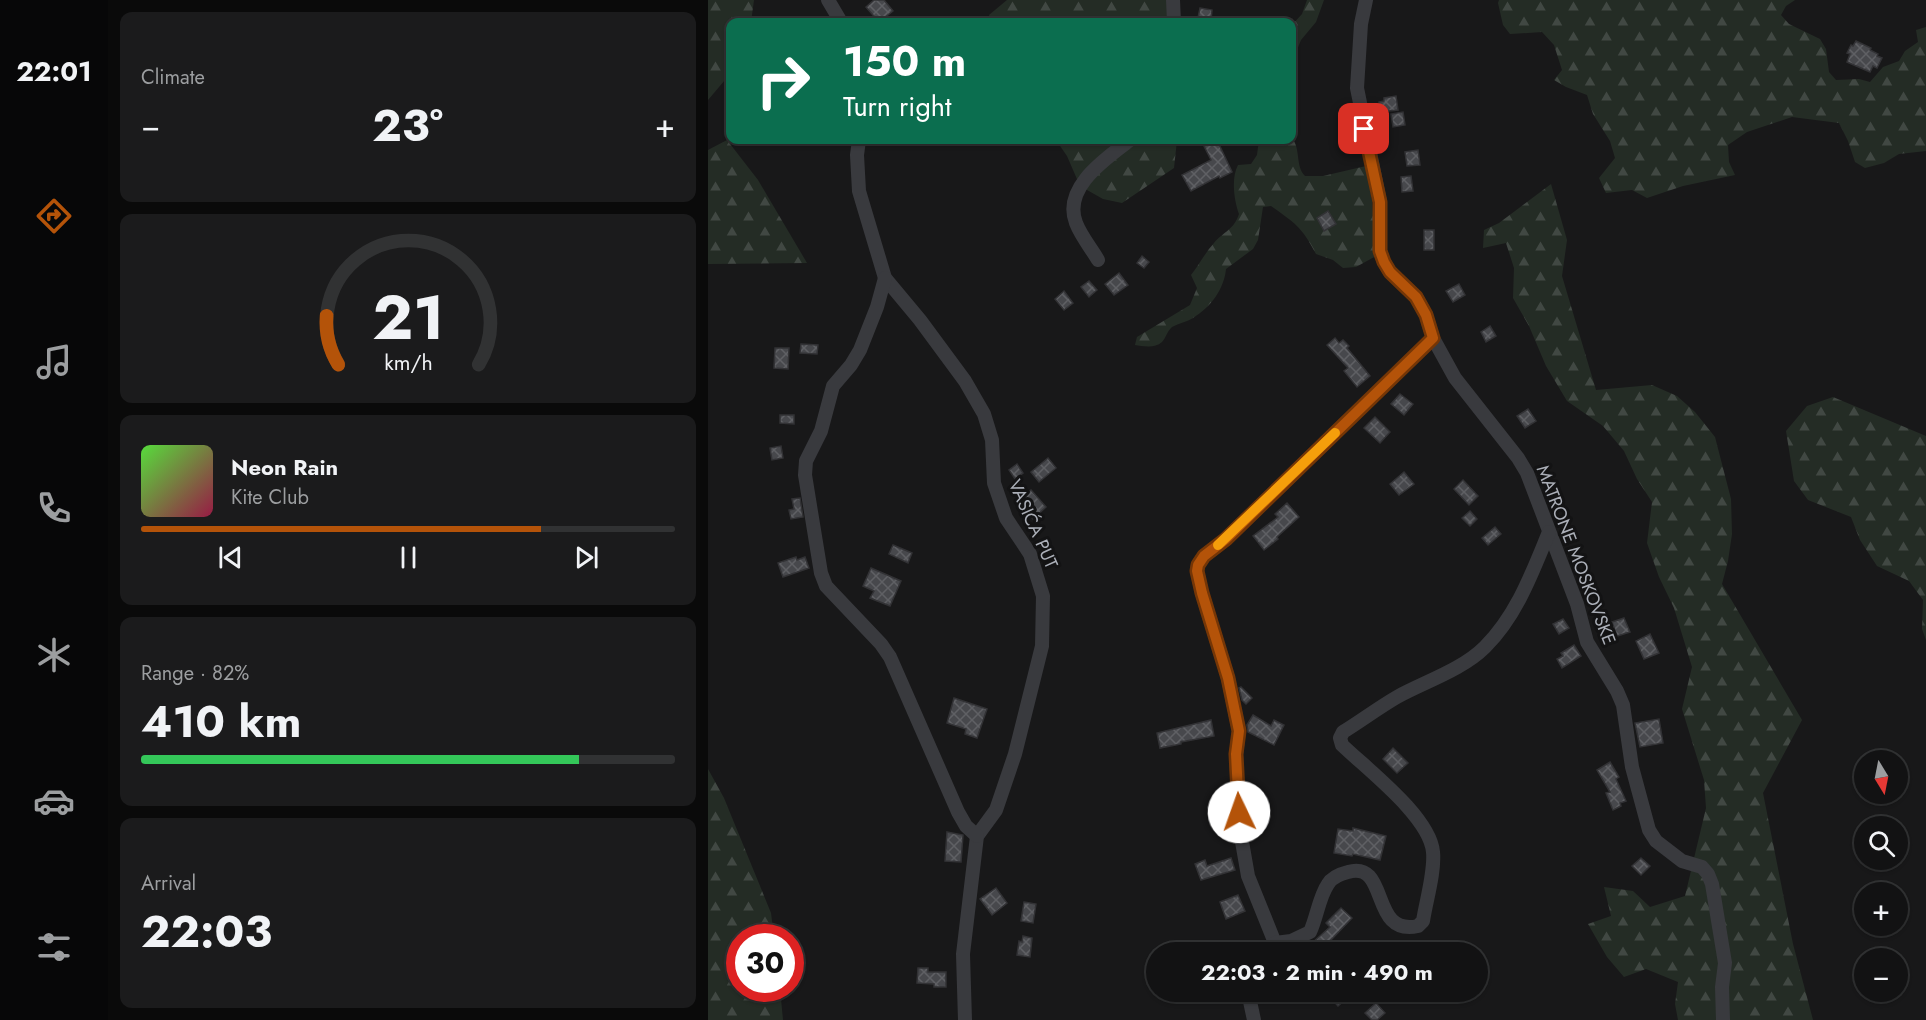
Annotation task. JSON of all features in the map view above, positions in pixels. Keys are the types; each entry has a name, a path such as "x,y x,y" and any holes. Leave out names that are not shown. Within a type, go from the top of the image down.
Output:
{"street":[{"path":"828,0 839,18"},
{"path":"1173,0 1174,18"},
{"name":"MATRONE MOSKOVSKE","path":"1366,0 1361,24 1357,88 1380,202 1380,251 1390,272 1416,297 1426,315 1433,338 1455,378 1518,458 1527,473 1577,604 1587,642 1617,690 1623,705 1632,767 1648,830 1656,841 1682,861 1702,867 1708,874 1712,884 1725,963 1722,987 1723,1020"},
{"name":"VASIĆA PUT","path":"858,144 859,191 885,278 920,320 965,381 984,414 992,440 994,483 1006,518 1030,554 1043,596 1042,646 1016,754 996,810 977,836 963,954 965,1020"},
{"path":"1098,260 1076,223 1074,204 1089,172 1125,144"},
{"path":"885,278 877,307 860,350 833,386 821,431 806,461 805,475 821,573 826,586 891,657 958,812 966,826 977,836"},
{"path":"1275,942 1248,876 1239,812 1236,754 1239,731 1226,669 1202,593 1197,571 1198,565 1204,556 1226,539 1433,338"},
{"path":"1283,942 1291,941 1310,932 1326,886 1331,879 1354,870 1360,870 1369,875 1391,921 1401,927 1410,928 1418,926 1423,921 1433,855 1432,842 1415,814 1342,745 1340,738 1343,732 1396,698 1466,662 1484,648 1522,596 1549,532"},
{"path":"1250,1002 1254,1020"}],"green space":[{"path":"708,0 754,0 752,18 726,18 726,79 708,100"},
{"path":"1007,0 1169,0 1170,18 990,18 989,15"},
{"path":"1307,0 1324,0 1316,22 1301,40 1296,52 1296,21 1302,14"},
{"path":"1499,0 1795,0 1786,6 1781,15 1789,24 1820,39 1826,49 1829,72 1836,80 1859,79 1870,82 1883,67 1899,61 1905,51 1918,42 1916,30 1926,27 1926,151 1899,154 1884,163 1865,168 1855,162 1839,123 1792,117 1747,132 1728,145 1729,162 1735,175 1683,186 1647,198 1632,190 1606,193 1599,178 1615,158 1610,141 1593,114 1587,95 1554,80 1562,70 1554,45 1542,32 1510,34 1503,25"},
{"path":"726,141 726,144 730,144 758,180 807,263 708,264 708,150"},
{"path":"1059,144 1177,144 1174,168 1122,203 1103,199 1080,186 1067,156"},
{"path":"1258,144 1295,144 1300,167 1305,176 1323,176 1366,166 1372,200 1376,256 1356,267 1343,268 1333,260 1316,254 1302,231 1286,217 1271,206 1263,207 1258,240 1253,249 1226,269 1223,284 1211,303 1193,318 1172,327 1156,346 1135,345 1137,337 1190,305 1197,288 1191,275 1211,247 1234,224 1239,214 1234,189 1234,176 1238,165 1251,164 1257,155"},
{"path":"1551,184 1567,240 1562,276 1596,390 1652,385 1677,396 1695,412 1715,437 1731,499 1732,534 1722,584 1802,720 1763,793 1793,944 1813,1020 1678,1020 1675,1004 1678,982 1646,969 1624,977 1607,957 1588,924 1611,916 1604,887 1633,891 1650,907 1685,896 1706,808 1704,780 1682,709 1692,667 1674,608 1659,577 1647,543 1652,502 1637,479 1624,451 1603,426 1567,401 1546,366 1529,326 1513,298 1514,268 1506,243 1483,248 1484,230 1499,223"},
{"path":"1833,397 1926,436 1926,640 1922,629 1923,600 1909,581 1877,566 1860,540 1851,517 1808,500 1794,481 1786,431 1807,406"},
{"path":"708,769 724,798 771,913 772,924 726,924 726,1002 781,1002 783,1020 708,1020"}],"building":[{"path":"874,0 884,0 893,11 884,18 876,18 866,7"},
{"path":"1200,8 1212,10 1211,18 1198,18"},
{"path":"1856,41 1871,48 1870,50 1882,58 1877,68 1873,66 1870,72 1847,62 1850,54 1847,53"},
{"path":"1396,96 1398,110 1380,112 1379,102 1384,101 1384,98"},
{"path":"1403,112 1405,125 1393,127 1391,114"},
{"path":"1219,144 1232,172 1220,178 1219,176 1191,191 1182,175 1211,160 1204,146"},
{"path":"1418,150 1420,165 1407,166 1405,152"},
{"path":"1411,176 1413,191 1402,192 1401,177"},
{"path":"1328,211 1336,224 1324,231 1317,218"},
{"path":"1424,230 1434,230 1434,250 1424,250"},
{"path":"1142,256 1149,262 1144,268 1137,263"},
{"path":"1119,273 1128,285 1114,295 1105,284"},
{"path":"1089,281 1097,290 1089,297 1081,287"},
{"path":"1459,284 1465,295 1453,302 1446,291"},
{"path":"1064,291 1073,303 1064,310 1055,299"},
{"path":"1490,326 1496,336 1486,342 1481,332"},
{"path":"1335,338 1339,343 1343,340 1349,346 1347,348 1370,376 1357,387 1344,371 1348,368 1327,345"},
{"path":"801,344 818,345 817,354 800,353"},
{"path":"775,348 789,348 788,369 774,368"},
{"path":"1400,394 1413,404 1404,415 1391,404"},
{"path":"1528,409 1536,421 1525,428 1517,416"},
{"path":"780,415 794,415 794,424 780,423"},
{"path":"1375,417 1390,432 1380,443 1364,428"},
{"path":"781,446 783,458 772,460 770,448"},
{"path":"1048,458 1056,468 1039,482 1031,472"},
{"path":"1017,464 1023,473 1015,479 1009,470"},
{"path":"1404,472 1414,484 1399,495 1390,484"},
{"path":"1463,480 1478,496 1469,505 1454,489"},
{"path":"1031,490 1046,507 1033,519 1017,501"},
{"path":"800,498 803,517 791,519 789,510 794,509 792,499"},
{"path":"1287,503 1299,517 1264,550 1253,536 1278,517 1275,514"},
{"path":"1470,511 1477,519 1470,526 1462,518"},
{"path":"1495,527 1501,534 1488,545 1482,538"},
{"path":"893,545 912,553 908,563 889,554"},
{"path":"796,557 797,560 805,557 809,568 783,577 778,563"},
{"path":"871,568 901,581 890,606 870,598 874,591 863,586"},
{"path":"1624,618 1630,632 1617,636 1612,622"},
{"path":"1563,619 1569,628 1559,634 1553,624"},
{"path":"1650,634 1659,653 1644,659 1636,641"},
{"path":"1574,645 1581,656 1562,668 1557,659 1563,656 1561,653"},
{"path":"1241,687 1252,698 1246,704 1242,700 1239,688"},
{"path":"954,698 987,709 977,738 965,734 966,729 947,723"},
{"path":"1253,715 1271,726 1274,720 1284,725 1274,745 1248,732 1247,725"},
{"path":"1659,719 1663,743 1640,747 1635,723"},
{"path":"1211,720 1214,736 1160,748 1157,733"},
{"path":"1393,748 1408,763 1397,773 1383,759"},
{"path":"1610,762 1619,777 1616,779 1626,801 1613,810 1606,793 1610,792 1597,770"},
{"path":"1353,828 1386,836 1380,860 1353,854 1352,856 1334,853 1338,829 1353,831"},
{"path":"947,832 963,835 961,862 945,861"},
{"path":"1231,858 1235,870 1201,880 1195,864 1205,860 1207,866"},
{"path":"1641,858 1650,866 1641,875 1632,866"},
{"path":"996,888 1007,903 992,915 980,899"},
{"path":"1238,895 1245,911 1226,919 1220,902"},
{"path":"1024,902 1036,904 1033,923 1021,921"},
{"path":"1341,908 1352,918 1331,942 1313,942 1330,927 1326,923"},
{"path":"1023,936 1032,938 1030,957 1017,955 1019,941 1022,942"},
{"path":"918,968 928,968 928,972 946,972 946,987 917,983"},
{"path":"1376,1003 1385,1013 1377,1020 1372,1020 1365,1013"}],"slow traffic":[{"path":"1218,545 1335,433"}],"route":[{"path":"1239,812 1236,754 1239,731 1224,660 1202,593 1197,571 1198,565 1204,556 1226,539 1433,338 1426,315 1416,297 1390,272 1380,251 1380,202 1364,129"}]}
